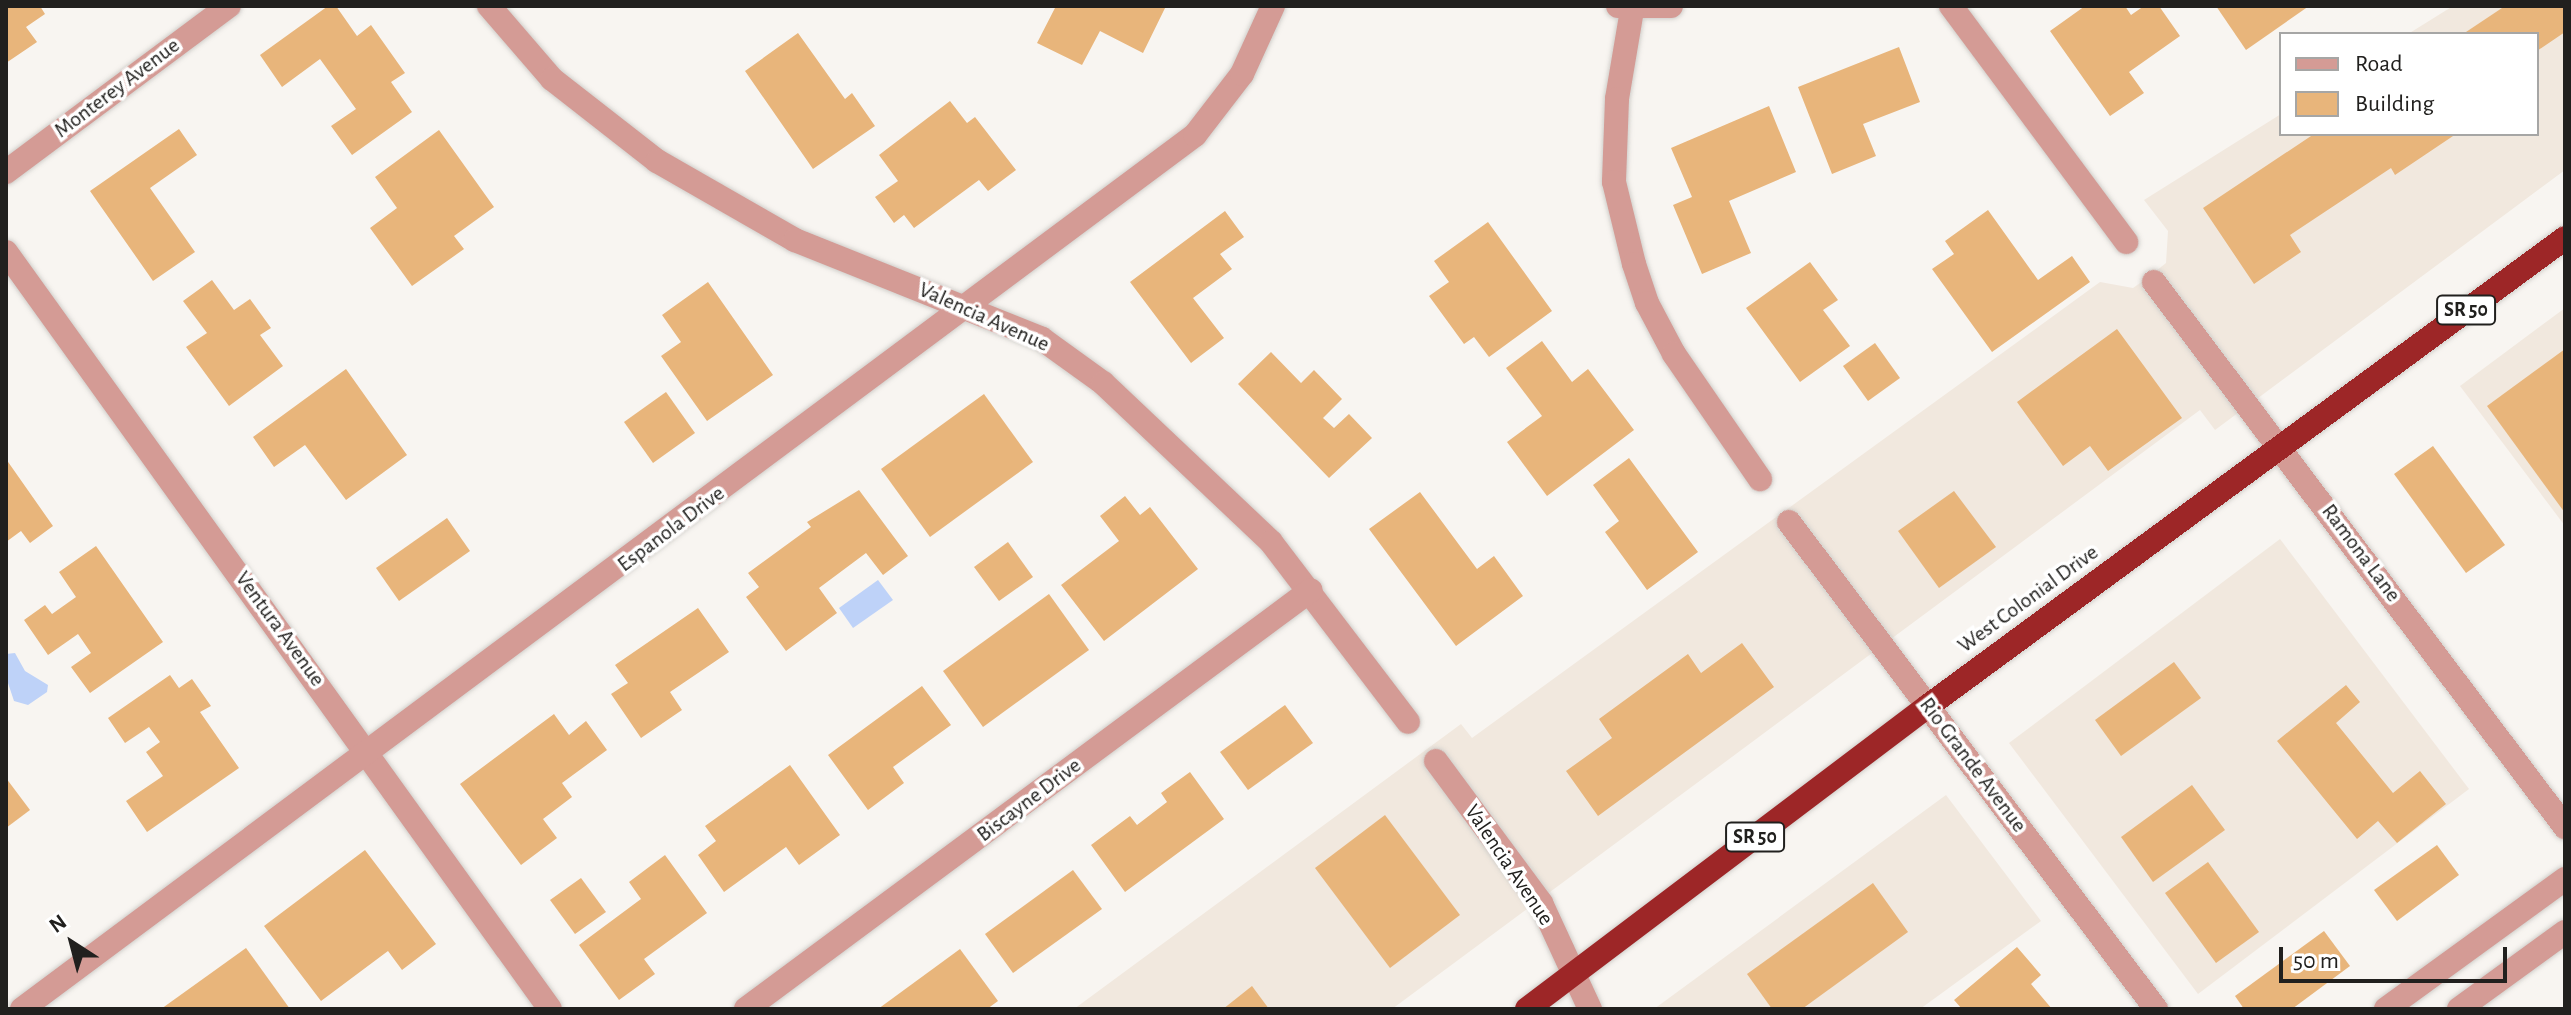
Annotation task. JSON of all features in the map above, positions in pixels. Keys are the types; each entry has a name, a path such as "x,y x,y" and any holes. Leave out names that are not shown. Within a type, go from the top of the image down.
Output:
{"highway":[{"name":"West Colonial Drive","path":"1527,1009 1928,706 2565,238"}],"street":[{"name":"Monterey Avenue","path":"6,172 229,6"},
{"name":"Valencia Avenue","path":"489,6 552,79 657,161 795,240 970,306 1042,339 1103,383 1271,542 1311,590 1408,722"},
{"name":"Espanola Drive","path":"22,1009 970,306 1195,135 1242,74 1273,6"},
{"path":"1671,6 1624,8 1614,182 1647,303 1674,354 1760,479"},
{"path":"1951,6 2126,242"},
{"name":"Ventura Avenue","path":"6,252 370,753 550,1009"},
{"name":"Ramona Lane","path":"2154,282 2565,827"},
{"name":"Rio Grande Avenue","path":"1789,522 2156,1009"},
{"name":"Biscayne Drive","path":"746,1009 1311,590"},
{"name":"Valencia Avenue","path":"1436,761 1541,903 1590,1009"},
{"path":"2386,1009 2565,879"},
{"path":"2459,1009 2565,932"}],"shaded area":[{"path":"2453,6 2565,6 2565,170 2215,430 2200,410 1392,1009 1074,1009 1461,724 1472,738 2100,282 2133,288 2150,276 2166,263 2168,231 2144,200 2279,115 2279,136 2539,136 2539,32 2411,32"},
{"path":"2565,308 2565,526 2460,386"},
{"path":"2280,539 2469,789 2198,994 2009,743"},
{"path":"1946,795 2041,921 1920,1009 1654,1009"}],"water":[{"path":"878,580 893,600 853,628 839,608"},
{"path":"15,653 25,671 48,685 47,692 28,705 14,701 6,677 6,654"}],"building":[{"path":"6,6 40,6 45,14 26,27 37,42 6,63"},
{"path":"328,6 336,6 357,36 371,25 405,73 391,82 412,112 352,155 331,126 356,109 320,59 282,87 260,55"},
{"path":"1056,6 1166,6 1143,53 1100,31 1082,65 1037,43"},
{"path":"2085,6 2125,6 2131,15 2144,6 2159,6 2180,36 2129,72 2144,93 2110,116 2050,31"},
{"path":"2216,6 2309,6 2246,50"},
{"path":"2505,6 2565,6 2565,32 2539,50 2539,32 2466,32"},
{"path":"798,33 845,99 852,93 875,126 813,169 745,71"},
{"path":"1899,47 1920,102 1863,124 1876,156 1832,174 1798,87"},
{"path":"950,101 967,123 975,117 1016,170 988,191 979,180 914,228 904,215 894,223 875,197 898,181 879,155"},
{"path":"1769,106 1796,172 1729,201 1751,253 1702,274 1673,205 1692,197 1671,148"},
{"path":"179,129 197,155 150,188 195,252 153,281 90,191"},
{"path":"439,130 494,207 454,236 464,249 412,286 370,228 397,208 375,177"},
{"path":"2311,136 2453,136 2395,175 2391,168 2290,235 2301,252 2254,284 2203,208"},
{"path":"1988,210 2038,280 2072,256 2090,282 1992,352 1932,269 1954,254 1945,241"},
{"path":"1225,211 1244,237 1220,254 1232,269 1193,298 1224,338 1191,363 1130,282"},
{"path":"1488,222 1552,311 1489,357 1474,337 1464,344 1429,296 1449,282 1434,261"},
{"path":"1810,262 1838,300 1823,310 1850,346 1800,382 1746,308"},
{"path":"212,280 234,310 250,299 271,328 260,335 283,366 229,406 186,347 207,333 183,301"},
{"path":"708,282 773,375 707,421 661,356 681,342 662,315"},
{"path":"2117,329 2182,418 2108,471 2090,446 2063,466 2017,402"},
{"path":"1542,341 1572,382 1588,369 1634,430 1547,496 1507,442 1542,416 1506,368"},
{"path":"1875,343 1900,378 1868,401 1843,366"},
{"path":"2565,349 2565,513 2487,406"},
{"path":"1271,352 1301,383 1314,370 1342,399 1323,418 1334,428 1349,414 1372,438 1329,478 1238,384"},
{"path":"346,369 407,455 346,500 305,445 274,467 253,437"},
{"path":"666,392 695,433 653,463 624,422"},
{"path":"984,394 1033,462 930,537 881,469"},
{"path":"2433,446 2505,545 2466,573 2394,474"},
{"path":"1629,458 1698,552 1647,590 1605,532 1619,521 1593,485"},
{"path":"6,459 53,526 30,543 21,531 6,542"},
{"path":"859,490 908,556 883,575 866,553 819,588 837,613 786,651 746,597 759,587 748,573 811,527 807,522"},
{"path":"1954,491 1996,547 1939,588 1898,531"},
{"path":"1420,492 1477,569 1494,556 1523,596 1456,646 1369,529"},
{"path":"1125,496 1140,515 1150,507 1198,569 1104,641 1061,585 1119,541 1100,516"},
{"path":"447,518 470,551 399,601 376,568"},
{"path":"1008,542 1033,577 999,601 974,567"},
{"path":"96,546 163,642 90,693 71,667 91,653 78,634 48,655 24,620 45,605 52,614 76,597 59,572"},
{"path":"1049,594 1089,650 983,727 943,671"},
{"path":"698,608 729,652 670,692 682,710 641,738 611,694 628,683 615,665"},
{"path":"1742,643 1774,687 1598,816 1566,771 1612,738 1599,719 1688,654 1701,673"},
{"path":"2174,662 2201,698 2121,756 2095,720"},
{"path":"170,675 179,688 192,679 211,706 200,712 239,768 147,832 126,801 163,776 146,752 160,742 149,727 125,743 108,718"},
{"path":"2346,685 2360,702 2336,723 2393,793 2420,771 2446,804 2397,843 2378,821 2357,839 2277,741"},
{"path":"922,686 951,725 893,767 904,783 868,810 828,755"},
{"path":"1285,705 1313,743 1248,790 1220,752"},
{"path":"554,714 569,735 586,721 607,750 562,783 572,797 543,819 557,838 521,865 460,784"},
{"path":"790,765 840,835 799,865 786,847 724,892 698,855 716,841 705,826"},
{"path":"1190,772 1224,819 1125,892 1091,845 1130,816 1137,825 1167,802 1161,793"},
{"path":"6,778 30,810 6,828"},
{"path":"2192,785 2225,830 2153,882 2121,837"},
{"path":"1385,815 1460,915 1390,968 1315,868"},
{"path":"2437,845 2459,875 2397,921 2374,890"},
{"path":"365,850 436,944 402,970 388,951 321,1001 264,926"},
{"path":"665,855 707,913 644,959 655,974 619,1000 579,945 641,899 629,882"},
{"path":"2208,862 2259,932 2216,963 2165,893"},
{"path":"1073,870 1102,909 1013,973 985,934"},
{"path":"581,878 606,912 575,934 550,900"},
{"path":"1873,883 1908,932 1802,1009 1772,1009 1747,974"},
{"path":"2324,931 2350,966 2292,1009 2244,1009 2235,996"},
{"path":"2017,947 2041,975 2031,984 2052,1009 1962,1009 1954,1000"},
{"path":"246,948 290,1009 161,1009"},
{"path":"960,949 998,1001 987,1009 878,1009"},
{"path":"1252,986 1269,1009 1223,1009"}]}
